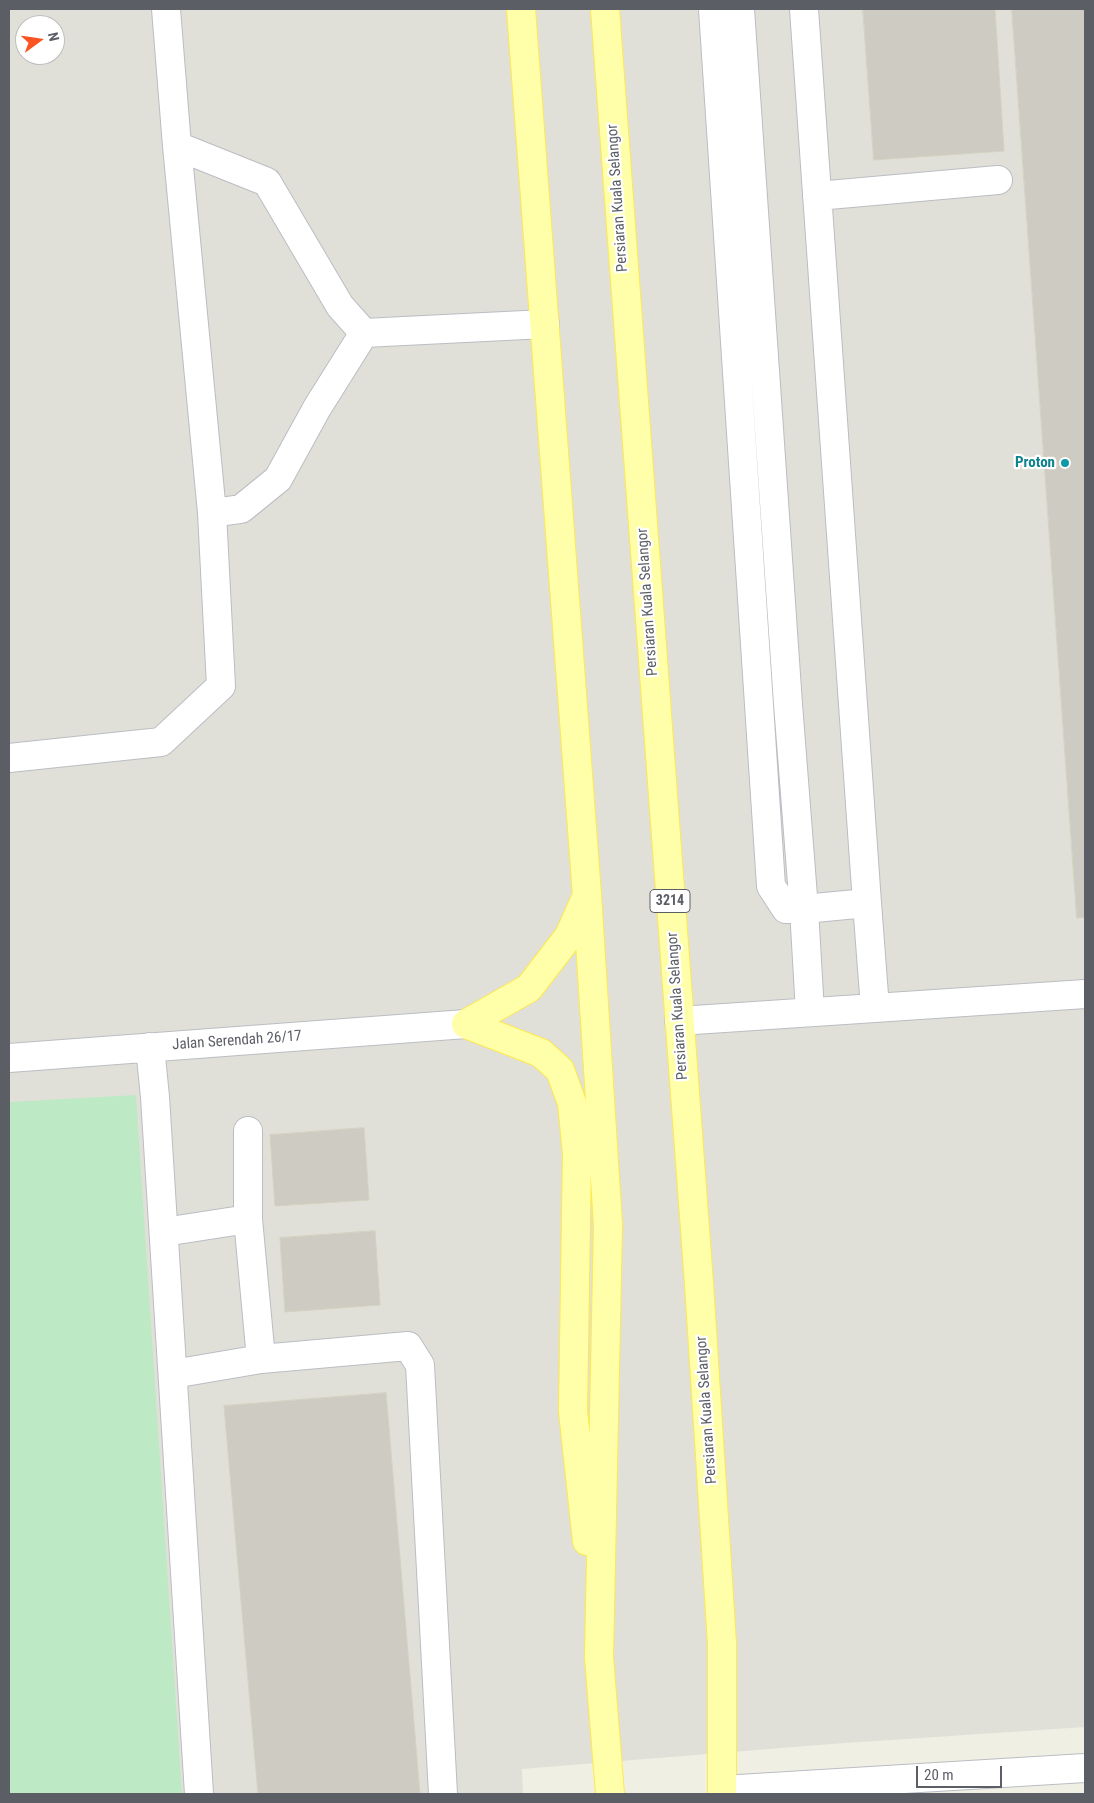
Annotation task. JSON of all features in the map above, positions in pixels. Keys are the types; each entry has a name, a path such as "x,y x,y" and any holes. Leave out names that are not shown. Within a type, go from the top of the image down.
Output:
{"main road":[{"path":"521,9 587,895 608,1225 599,1657"},
{"name":"Persiaran Kuala Selangor","path":"604,9 699,1283 722,1644 722,1792"},
{"path":"466,1024 529,988 569,936 587,895"},
{"path":"466,1024 541,1053 560,1070 572,1103 577,1154 573,1411 599,1657 610,1794"}],"street":[{"path":"9,758 162,742 221,686 212,513 166,9"},
{"path":"713,9 771,886 786,909 867,903"},
{"path":"740,9 810,1012"},
{"path":"804,9 875,1008"},
{"path":"177,146 268,182 340,306 364,333"},
{"path":"818,196 998,180"},
{"path":"364,333 545,324"},
{"path":"212,513 241,509 278,479 317,408 364,333"},
{"path":"679,1021 1085,994"},
{"name":"Jalan Serendah 26/17","path":"9,1058 466,1024"},
{"path":"150,1047 155,1097 200,1794"},
{"path":"248,1131 248,1219 261,1359"},
{"path":"164,1232 248,1219"},
{"path":"173,1374 261,1359 408,1346 420,1366 444,1794"},
{"path":"722,1792 1085,1768"}],"shaded area":[{"path":"9,9 1085,9 1085,1727 831,1744 522,1769 523,1794 9,1794"}],"green space":[{"path":"136,1095 182,1794 9,1794 9,1102"}],"building":[{"path":"863,9 995,9 1004,151 874,160"},
{"name":"Proton","path":"1012,9 1085,9 1085,917 1077,918"},
{"path":"364,1128 369,1200 275,1206 270,1135"},
{"path":"375,1231 380,1305 285,1312 280,1238"},
{"path":"386,1393 420,1794 258,1794 224,1406"}],"place":[{"name":"Proton","path":"1065,463"}]}
